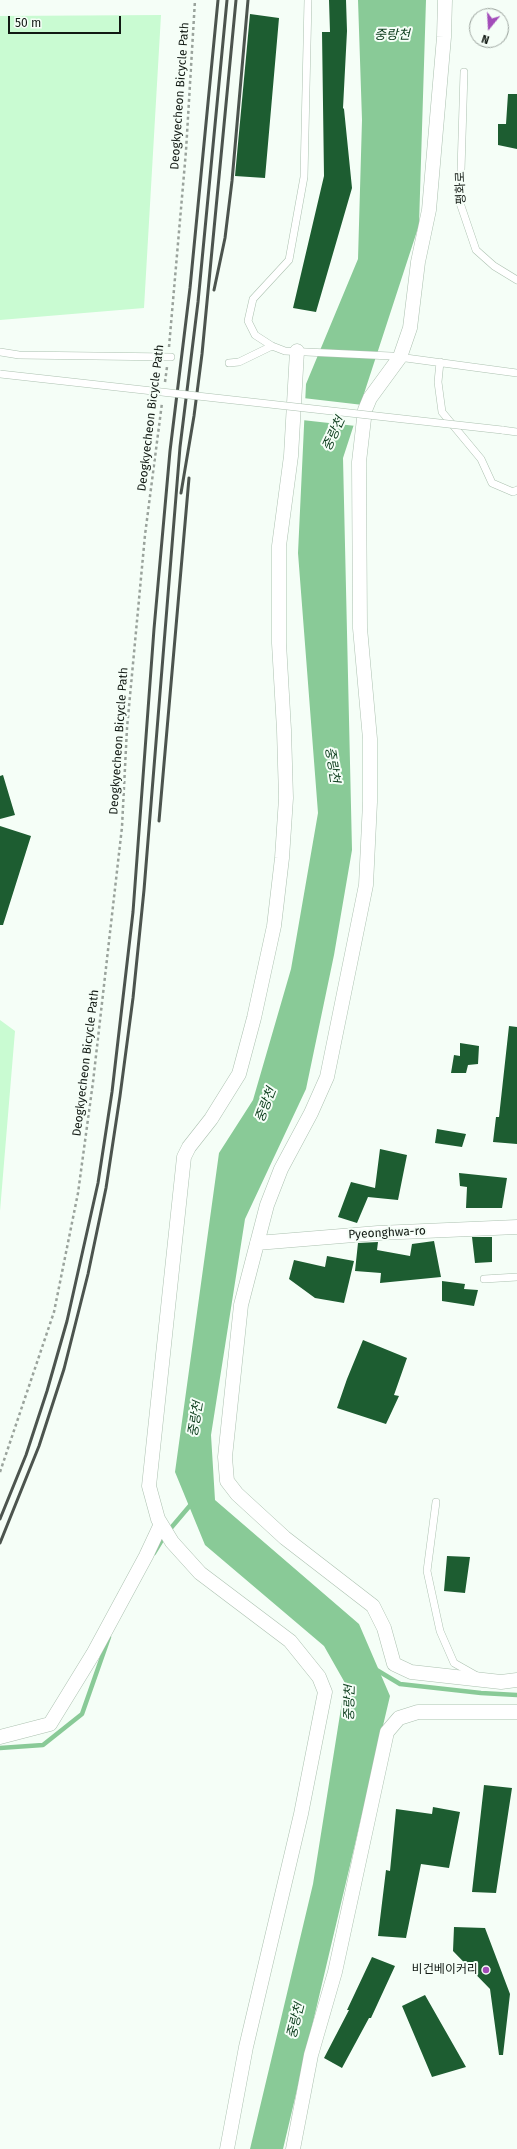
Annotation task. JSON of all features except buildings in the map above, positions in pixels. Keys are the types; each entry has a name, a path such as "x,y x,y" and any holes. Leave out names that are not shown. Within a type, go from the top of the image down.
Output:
{"street":[{"path":"445,0 444,37 429,210 418,262 410,328 370,398 365,410 359,462 360,628 370,739 370,802 366,886 327,1077 311,1113 281,1169 267,1205 256,1243 241,1305 225,1457 227,1481 237,1494 285,1538 373,1606 384,1628 394,1664 411,1672 501,1682 517,1680"},
{"path":"227,2149 246,2048 302,1814 325,1692 319,1676 290,1641 200,1573 172,1542 158,1519 149,1486 184,1157 189,1147 211,1119 240,1074 274,926 282,858 286,798 279,643 279,546 301,351"},
{"name":"Pyeonghwa-ro","path":"256,1243 378,1233 517,1227"},
{"path":"0,1737 50,1724 93,1654 162,1527"},
{"path":"293,2149 311,2055 335,1972 387,1732 399,1718 418,1712 517,1712"}],"lane":[{"path":"308,0 304,178 289,260 253,299 248,321 255,335 272,346 285,351 395,356 517,373"},
{"name":"평화로","path":"464,72 460,203 476,250 494,266 517,280"},
{"path":"229,364 239,362 272,346"},
{"path":"0,352 19,355 170,357"},
{"path":"440,362 438,382 442,412 481,459 492,483 513,492 517,490"},
{"path":"0,374 517,432"},
{"path":"484,1279 517,1277"},
{"path":"436,1502 427,1571 440,1631 454,1663 484,1680"}],"path":[{"name":"Deogkyecheon Bicycle Path","path":"165,384 170,357 186,151 195,0"},
{"name":"Deogkyecheon Bicycle Path","path":"0,1472 54,1312 78,1193 105,980 122,827 127,728 145,535 163,399"}],"shaded area":[{"path":"161,15 144,308 0,320 0,16"},
{"path":"0,1020 15,1031 0,1211"}],"water":[{"name":"중랑천","path":"358,0 426,0 419,225 343,458 352,850 334,955 306,1089 245,1219 211,1435 215,1500 359,1624 390,1696 283,2149 250,2149 313,1884 345,1683 324,1646 205,1545 175,1472 219,1153 253,1100 291,969 318,813 298,553 306,384 358,259 362,120"}],"pier":[{"path":"303,398 363,405 356,426 302,420"}],"waterway":[{"path":"154,1553 165,1535 193,1502"},
{"path":"0,1748 43,1745 82,1714 109,1637"},
{"path":"375,1669 400,1684 481,1693 517,1695"}],"railway":[{"path":"0,1519 26,1455 47,1391 67,1321 98,1183 112,1092 133,912 154,629 170,451 190,288 218,0"},
{"path":"0,1543 39,1446 64,1369 88,1274 106,1188 120,1096 133,998 144,890 180,447 198,302 227,0"},
{"path":"181,493 194,416 202,354 236,0"},
{"path":"214,290 225,238 232,181 248,0"},
{"path":"159,821 189,478"}],"place":[{"name":"비건베이커리","path":"486,1970"}]}
